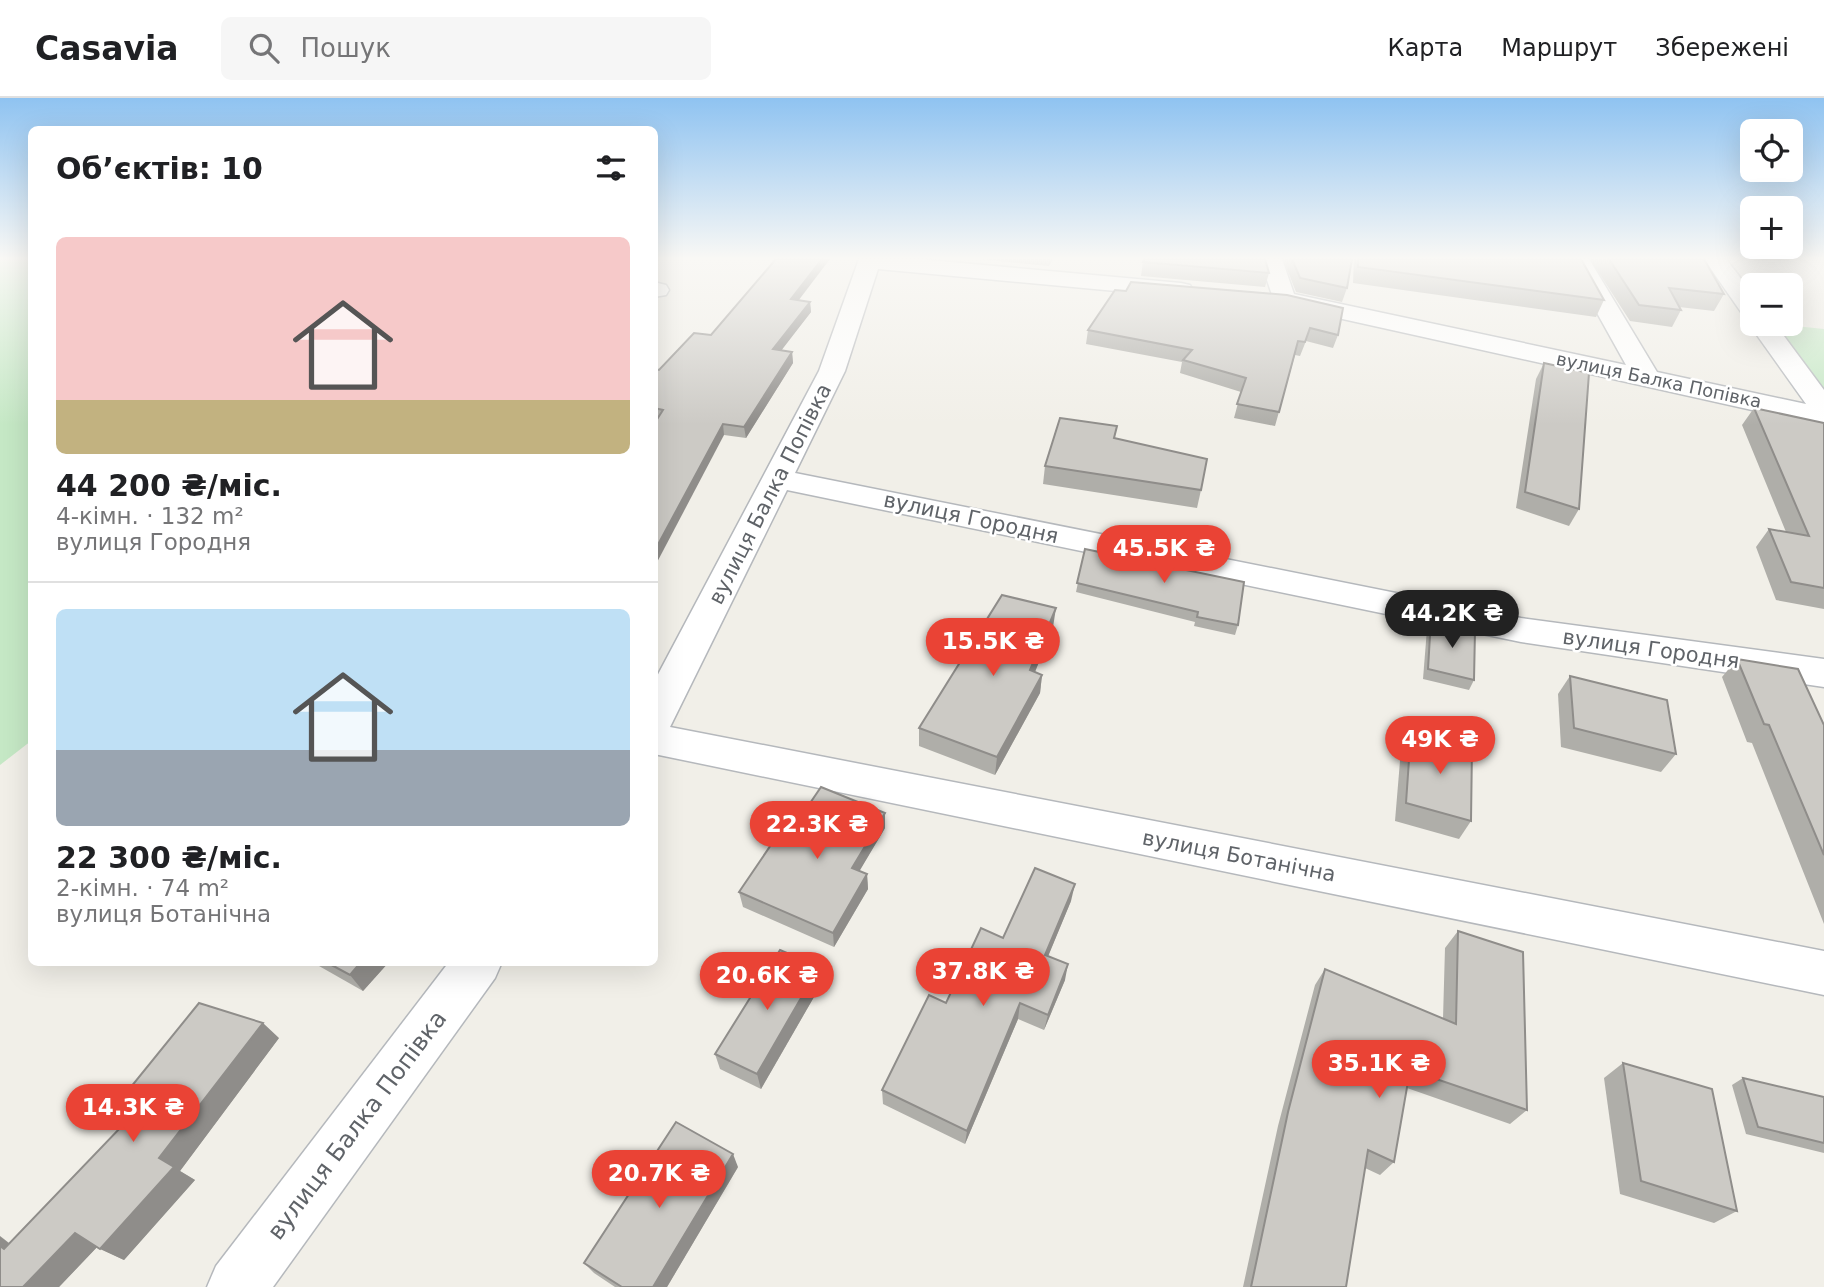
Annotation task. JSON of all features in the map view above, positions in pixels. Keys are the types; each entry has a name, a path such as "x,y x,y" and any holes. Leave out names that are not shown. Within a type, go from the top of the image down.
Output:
{"street":[{"name":"вулиця Балка Попівка","path":"658,712 780,479 832,371 851,314"},
{"name":"вулиця Балка Попівка","path":"1356,314 1824,417"},
{"path":"1610,314 1646,377"},
{"path":"1771,336 1824,410"},
{"name":"вулиця Городня","path":"780,479 1521,630 1824,673"},
{"name":"вулиця Ботанічна","path":"658,740 1824,973"},
{"name":"вулиця Балка Попівка","path":"237,1287 475,966"}],"green space":[{"path":"0,314 28,314 28,743 0,765"},
{"path":"1803,327 1824,329 1824,394 1783,336 1803,336"}],"building":[{"path":"729,314 800,314 773,349 792,352 744,427 723,424 658,545 658,418 663,410 658,409 658,370 694,333 711,335"},
{"path":"1098,314 1342,314 1338,335 1310,328 1305,342 1298,341 1279,412 1237,404 1246,378 1183,360 1192,350 1088,330"},
{"path":"1544,363 1589,373 1579,509 1525,492"},
{"path":"1754,408 1824,423 1824,588 1791,582 1769,529 1809,536"},
{"path":"1060,418 1117,426 1114,438 1207,459 1201,490 1045,466"},
{"path":"1085,549 1244,582 1238,625 1197,617 1198,612 1077,583"},
{"path":"1002,595 1056,608 1030,670 1042,675 997,757 919,728"},
{"path":"1431,619 1475,630 1474,680 1428,669"},
{"path":"1737,659 1798,669 1824,725 1824,855 1769,725 1764,724"},
{"path":"1570,676 1667,700 1676,754 1574,728"},
{"path":"1411,731 1472,747 1471,821 1406,803"},
{"path":"821,787 885,813 852,868 867,874 833,933 739,892 777,836 785,840"},
{"path":"1035,868 1075,884 1045,955 1068,964 1048,1015 1020,1003 967,1131 882,1090 929,995 946,1003 981,928 1003,938"},
{"path":"1458,931 1523,952 1527,1110 1410,1070 1394,1162 1368,1150 1346,1287 1251,1287 1288,1112 1325,969 1456,1024"},
{"path":"780,950 819,967 757,1074 715,1054"},
{"path":"333,966 358,966 350,975"},
{"path":"199,1003 263,1023 159,1158 174,1167 100,1249 75,1233 23,1287 0,1287 0,1246 4,1249 147,1100 126,1093"},
{"path":"1623,1063 1712,1089 1737,1211 1641,1181"},
{"path":"1743,1078 1824,1097 1824,1143 1758,1127"},
{"path":"676,1122 733,1154 653,1287 622,1287 584,1263"}]}
